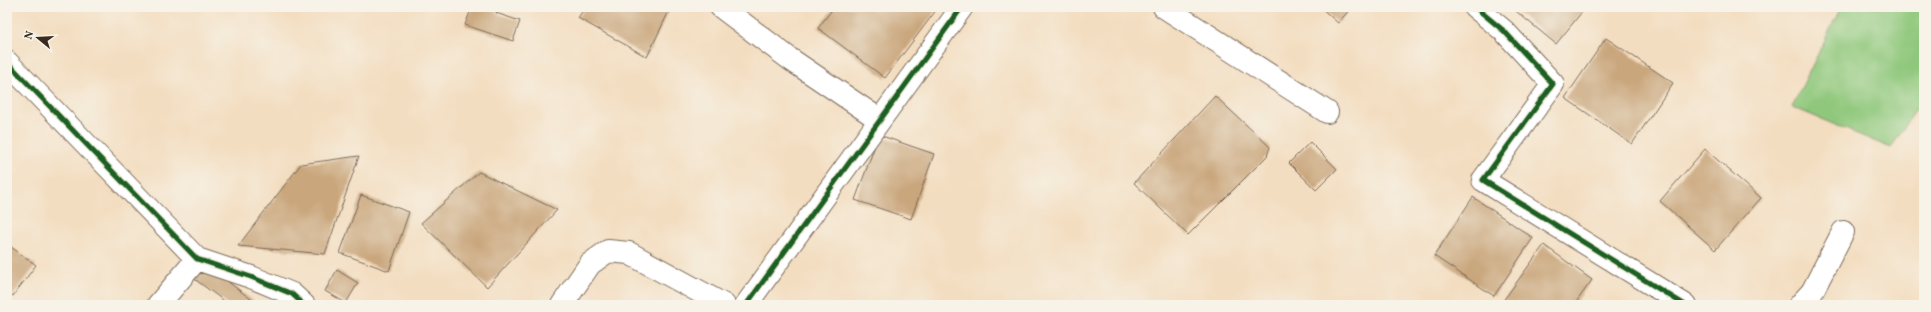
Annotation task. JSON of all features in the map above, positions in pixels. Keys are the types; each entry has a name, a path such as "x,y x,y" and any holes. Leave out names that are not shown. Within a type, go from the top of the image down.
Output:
{"street":[{"path":"721,7 790,59 880,120"},
{"path":"746,305 962,7"},
{"path":"1164,7 1327,112"},
{"path":"1475,7 1504,31 1553,84 1483,180 1685,305"},
{"path":"7,62 197,259 251,277 292,294 304,305"},
{"path":"1800,305 1812,292 1843,232"},
{"path":"562,305 590,264 608,251 629,253 724,305"},
{"path":"158,305 197,259"}],"green space":[{"path":"1841,7 1924,7 1924,97 1891,148 1792,107"}],"building":[{"path":"472,7 498,7 496,13 520,21 513,41 465,25"},
{"path":"585,7 657,7 669,11 647,57 578,18"},
{"path":"834,7 935,7 937,9 885,78 818,28"},
{"path":"1320,7 1352,7 1338,23"},
{"path":"1511,7 1586,7 1556,44"},
{"path":"1606,38 1673,83 1632,144 1565,98"},
{"path":"1215,96 1270,147 1267,156 1188,235 1134,183"},
{"path":"879,135 934,154 911,219 855,200"},
{"path":"1310,142 1337,169 1316,190 1289,163"},
{"path":"1705,149 1761,198 1715,250 1660,201"},
{"path":"359,156 325,254 238,246 301,164"},
{"path":"479,172 557,210 487,287 421,223"},
{"path":"361,195 409,212 389,271 340,253"},
{"path":"1473,197 1533,238 1494,296 1434,256"},
{"path":"7,244 36,265 13,296 7,291"},
{"path":"1544,245 1592,280 1574,305 1500,305"},
{"path":"181,269 211,269 259,305 225,305 227,303"},
{"path":"337,270 358,283 346,303 325,291"}],"cycle path":[{"path":"746,305 962,7"},
{"path":"1475,7 1504,31 1553,84 1483,180 1685,305"},
{"path":"7,62 197,259 251,277 292,294 304,305"}]}
